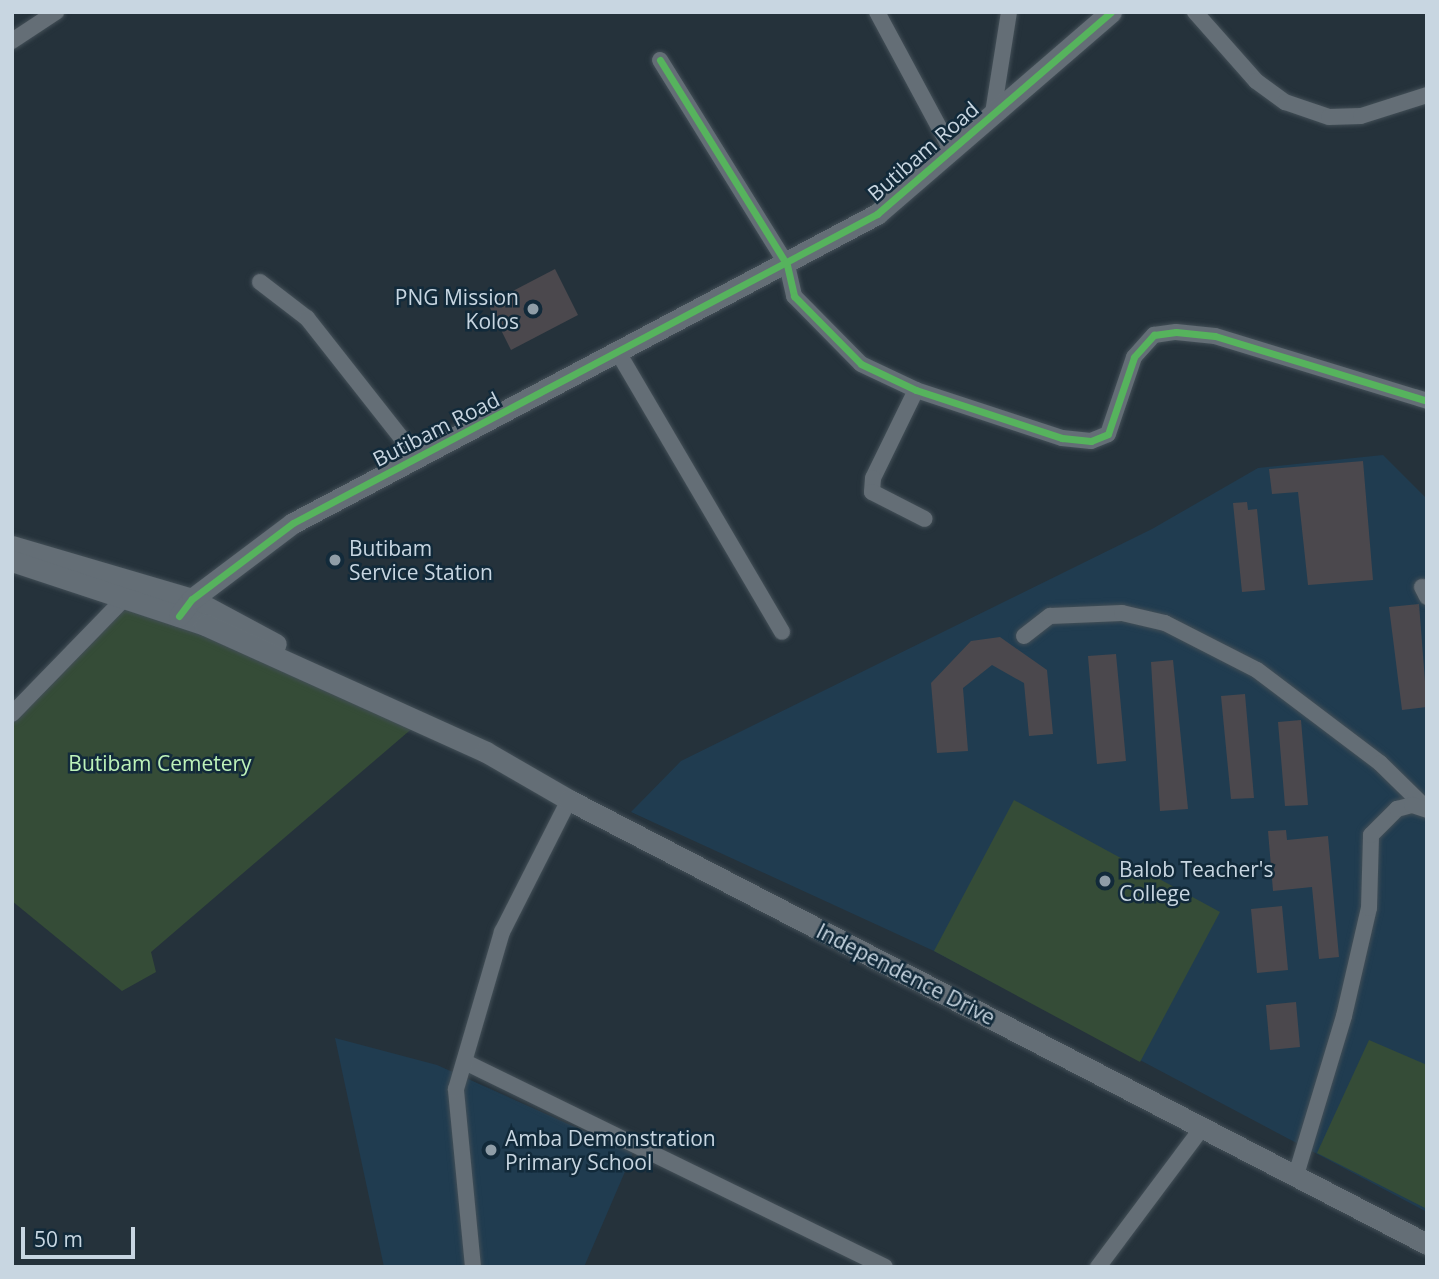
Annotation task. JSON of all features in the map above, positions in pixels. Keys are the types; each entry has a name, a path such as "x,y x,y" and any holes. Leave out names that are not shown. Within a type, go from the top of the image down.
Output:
{"main road":[{"name":"Butibam Road","path":"186,607 293,523 620,354 877,214 1111,12"},
{"name":"Butibam Road","path":"209,616 246,564 293,523"},
{"path":"12,546 88,565 133,593 180,587 202,580 293,523"},
{"path":"12,561 186,607 209,616"},
{"name":"Independence Drive","path":"209,616 384,705 486,752 569,800 1427,1244"}],"street":[{"path":"12,41 56,12"},
{"path":"877,12 952,151"},
{"path":"993,113 1009,12"},
{"path":"1195,12 1256,81 1285,102 1329,117 1361,116 1427,95"},
{"path":"660,60 787,265 794,296 862,364 916,390 1062,438 1091,441 1108,434 1134,357 1154,335 1176,332 1215,336 1427,401"},
{"path":"260,282 307,318 417,458"},
{"path":"620,354 782,632"},
{"path":"916,390 873,478 872,492 925,519"},
{"path":"12,714 133,593"},
{"path":"1024,636 1050,617 1122,613 1165,623 1257,670 1380,763 1427,809"},
{"path":"473,1267 456,1089 502,932 569,800"},
{"path":"1296,1175 1344,1016 1368,908 1371,835 1397,809 1412,805 1427,809"},
{"path":"465,1062 884,1267"},
{"path":"1098,1267 1202,1128"}],"shaded area":[{"name":"Balob Teacher's College","path":"1383,455 1427,499 1427,1212 934,951 631,812 681,761 1152,529 1258,468"},
{"name":"Amba Demonstration Primary School","path":"335,1038 437,1065 633,1153 584,1267 384,1267"}],"green space":[{"name":"Butibam Cemetery","path":"125,598 422,720 151,952 156,972 122,991 12,901 12,722"},
{"path":"1014,800 1220,912 1140,1062 934,951"},
{"path":"1369,1040 1427,1065 1427,1209 1317,1153"}],"building":[{"name":"PNG Mission Kolos","path":"555,269 578,315 511,350 488,304"},
{"path":"1363,461 1373,580 1308,585 1298,492 1272,494 1269,469"},
{"path":"1247,502 1248,510 1257,509 1265,590 1242,592 1233,503"},
{"path":"1419,604 1427,707 1402,710 1389,607"},
{"path":"1000,637 1047,670 1053,734 1029,736 1024,683 992,665 963,688 968,751 937,753 931,683 971,641"},
{"path":"1116,654 1126,761 1097,764 1088,656"},
{"path":"1173,660 1188,809 1160,811 1151,662"},
{"path":"1245,694 1254,798 1231,799 1221,696"},
{"path":"1301,720 1308,805 1285,806 1278,722"},
{"path":"1286,830 1287,840 1328,836 1339,957 1319,959 1312,887 1273,891 1268,831"},
{"path":"1282,906 1288,970 1257,973 1251,909"},
{"path":"1296,1002 1300,1047 1270,1050 1266,1005"}],"cycle path":[{"path":"179,616 192,599 293,523 877,214 1111,12"},
{"path":"660,60 787,265 794,296 861,364 916,390 1062,438 1091,441 1108,434 1134,357 1154,335 1176,332 1215,336 1427,401"}],"place":[{"name":"PNG Mission Kolos","path":"533,309"},
{"name":"Butibam Service Station","path":"335,560"},
{"name":"Balob Teacher's College","path":"1105,881"},
{"name":"Amba Demonstration Primary School","path":"491,1150"}]}
